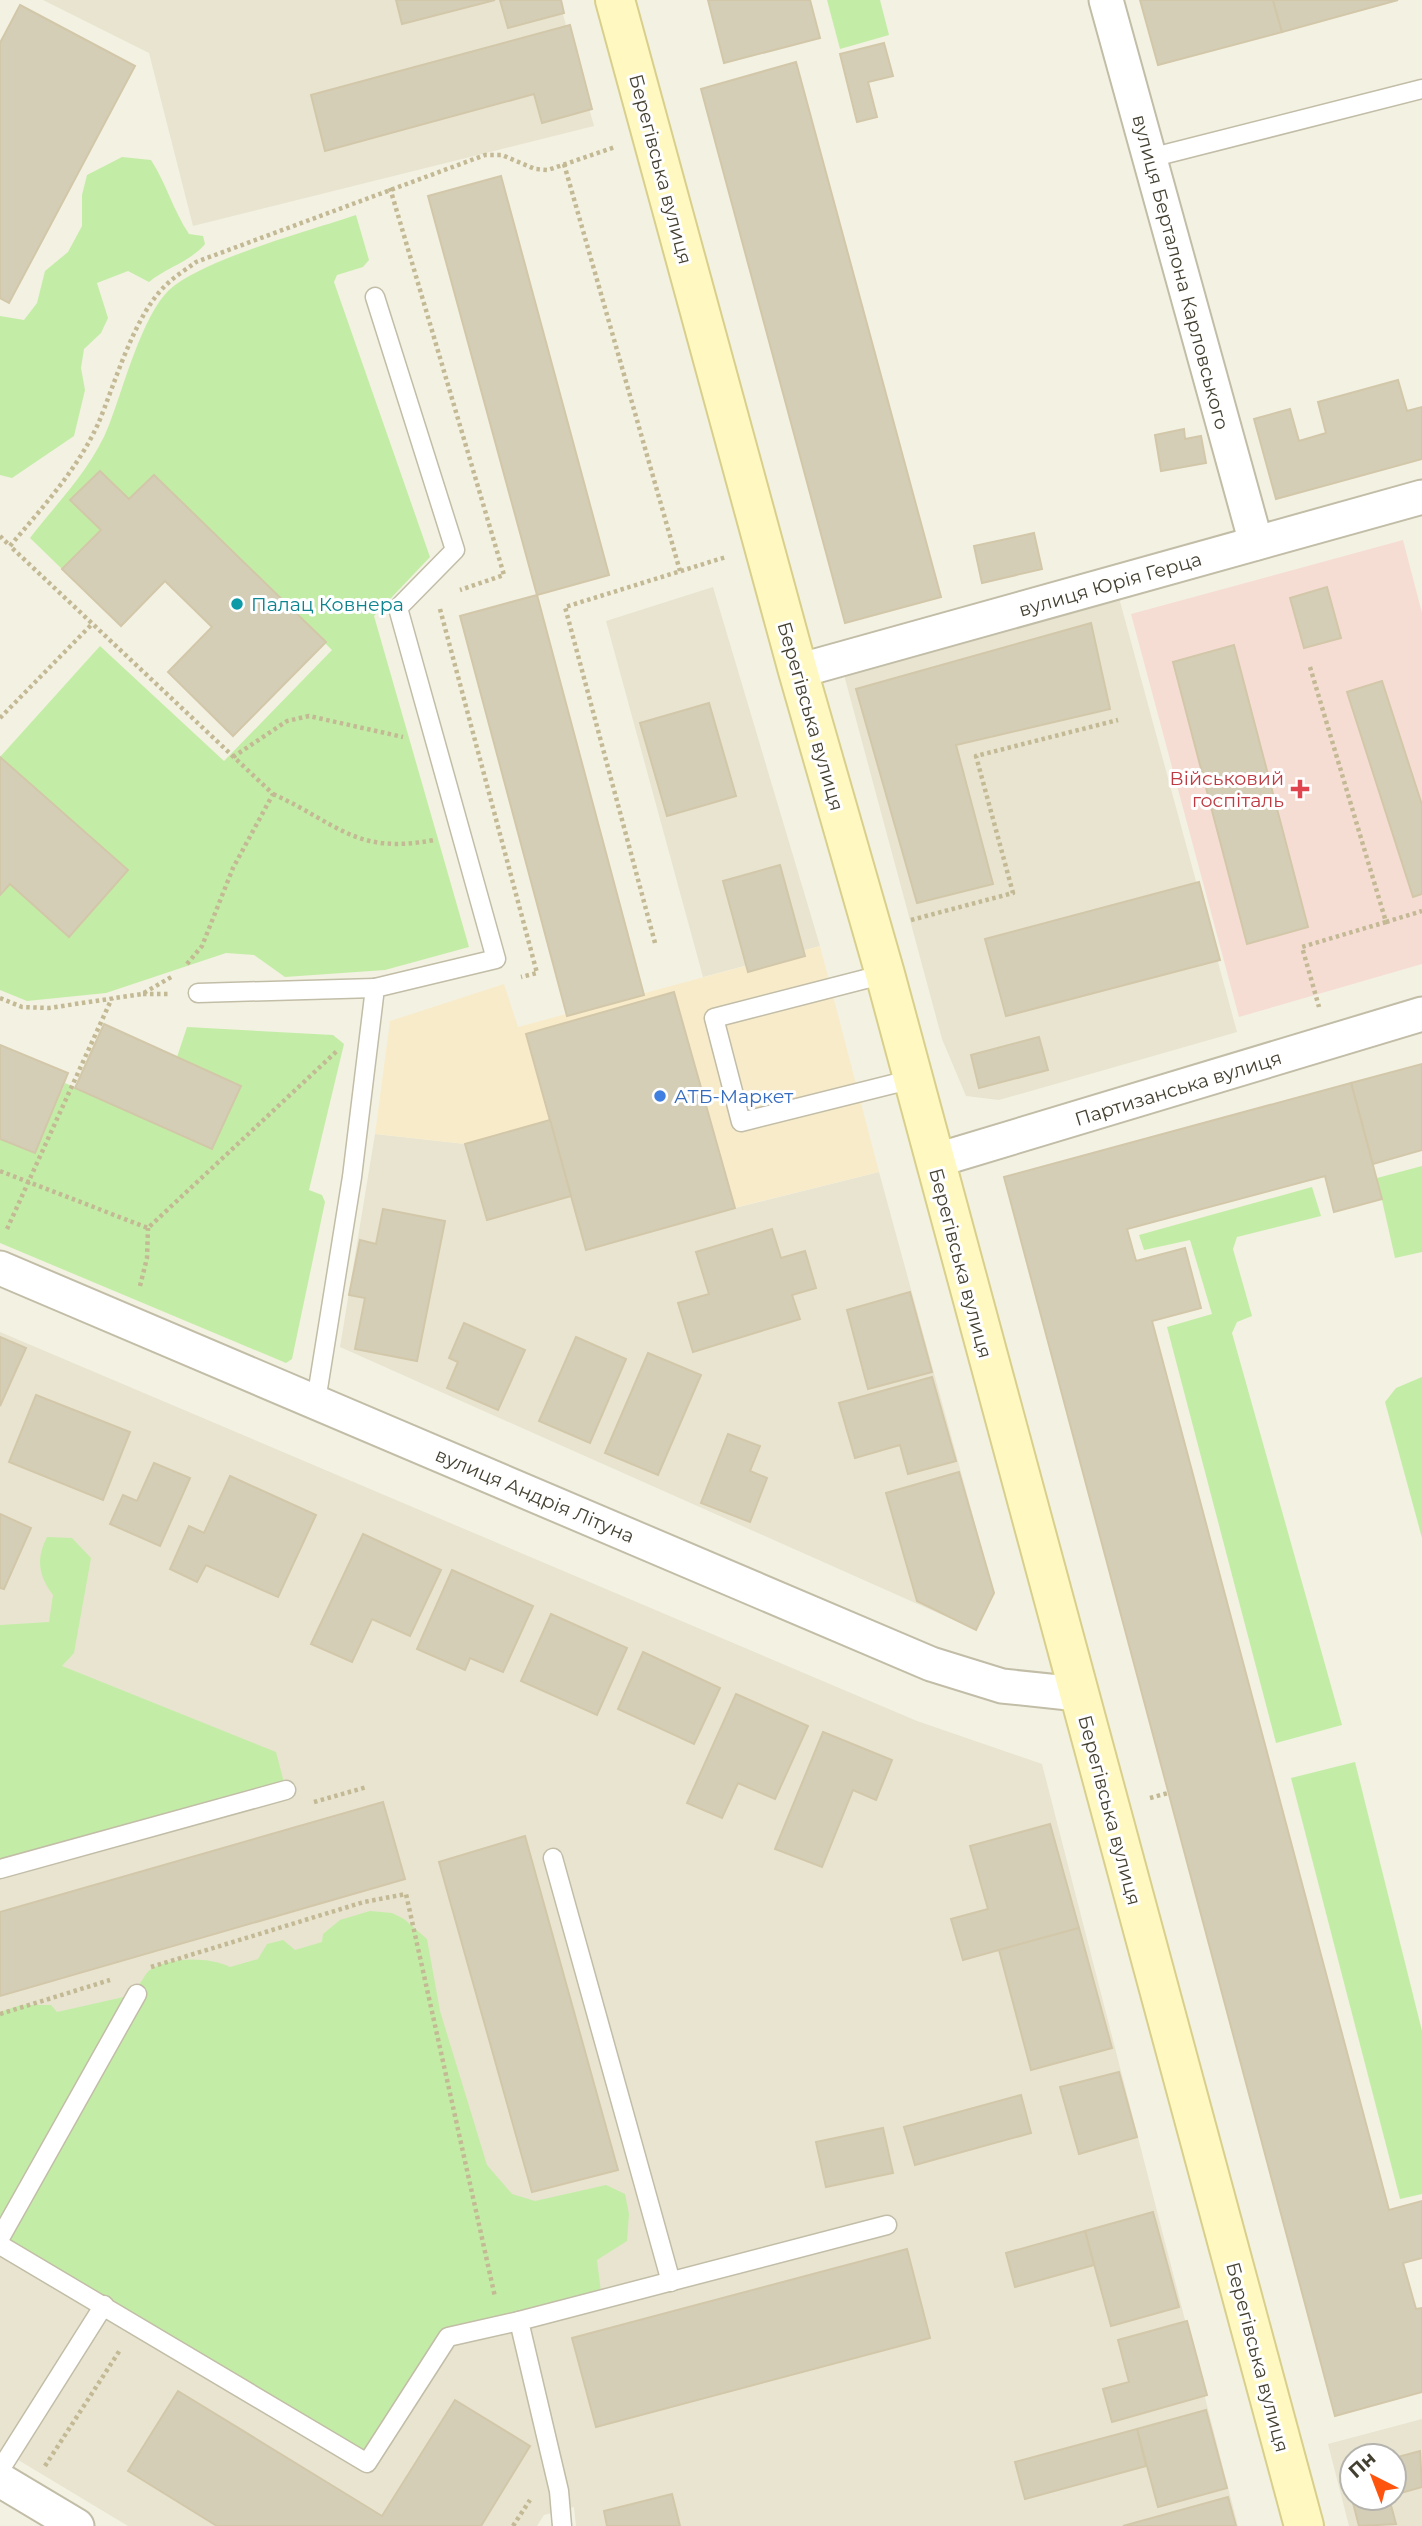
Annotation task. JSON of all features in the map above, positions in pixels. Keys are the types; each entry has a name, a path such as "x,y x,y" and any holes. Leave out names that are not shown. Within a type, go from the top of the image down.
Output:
{"main road":[{"name":"Берегівська вулиця","path":"615,0 798,671 885,974 1304,2526"}],"street":[{"name":"вулиця Берталона Карловського","path":"1106,0 1256,543"},
{"name":"вулиця Юрія Герца","path":"798,671 1422,497"},
{"name":"Партизанська вулиця","path":"934,1161 1422,1014"},
{"name":"вулиця Андрія Літуна","path":"0,1268 931,1664 1002,1686 1078,1694"},
{"path":"13,2488 77,2526"}],"lane":[{"path":"1150,158 1422,89"},
{"path":"198,993 375,988 496,959 398,608 454,550 375,297"},
{"path":"885,974 714,1018 741,1122 913,1079"},
{"path":"316,1401 352,1177 375,988"},
{"path":"0,1869 286,1790"},
{"path":"553,1858 671,2281"},
{"path":"0,2238 137,1994"},
{"path":"0,2245 367,2463 448,2337 887,2225"},
{"path":"0,2470 104,2305"},
{"path":"510,2323 559,2491 562,2526"}],"path":[{"path":"10,546 78,459 98,423 111,383 134,336 165,286 196,262 485,155 516,159 535,169 564,164 623,144"},
{"path":"564,164 680,571"},
{"path":"390,188 504,575 448,594"},
{"path":"0,536 273,794 364,842 402,846 462,835"},
{"path":"655,943 565,607 733,554"},
{"path":"437,597 537,973 512,980"},
{"path":"0,718 92,624"},
{"path":"1310,667 1386,922"},
{"path":"233,757 288,721 309,716 389,736 412,738 432,730"},
{"path":"910,920 1013,893 976,756 1118,720"},
{"path":"0,998 22,1007 49,1008 142,994 179,973 202,946 233,868 273,794"},
{"path":"1319,1008 1302,947 1422,911"},
{"path":"7,1228 112,998"},
{"path":"140,1286 147,1258 148,1228 371,1019"},
{"path":"0,1171 148,1228"},
{"path":"1142,1800 1168,1793"},
{"path":"143,1970 364,1902 406,1894 510,2323"},
{"path":"0,2014 117,1978"},
{"path":"13,2488 125,2342"}],"shaded area":[{"path":"43,0 559,0 594,126 193,226 149,53"},
{"name":"Військовий госпіталь","path":"1403,540 1422,613 1422,964 1239,1017 1131,614"},
{"path":"1115,583 1237,1032 999,1100 966,1096 942,1039 840,660"},
{"path":"713,587 820,946 703,977 606,621"},
{"path":"820,946 879,1172 734,1208 571,1196 487,1220 465,1144 375,1134 390,1021 504,984 518,1027"},
{"path":"375,1134 465,1144 571,1196 735,1208 879,1172 994,1593 976,1630 340,1347"},
{"path":"0,1332 917,1721 1042,1764 1238,2526 576,2526 574,2507 544,2515 537,2526 128,2526 0,2449"},
{"path":"1422,2419 1422,2526 1349,2526 1345,2512 1408,2512 1408,2442 1338,2442 1338,2483 1328,2444"}],"green space":[{"path":"827,0 880,0 889,35 840,49"},
{"path":"122,157 151,160 189,234 203,236 205,244 149,282 128,271 97,283 108,318 101,333 84,349 81,368 85,390 74,436 12,478 0,475 0,316 24,320 37,303 45,271 68,252 82,226 82,195 87,175"},
{"path":"356,215 369,260 363,267 337,275 334,282 430,557 374,616 469,947 385,970 285,977 254,955 226,953 106,993 27,1001 0,990 0,895 10,884 69,937 128,870 0,757 100,646 224,761 332,650 154,475 129,499 100,471 71,500 101,530 62,569 30,538 94,455 109,425 150,317 169,290 206,267"},
{"path":"187,1027 333,1035 344,1044 309,1190 322,1195 325,1202 292,1359 286,1363 0,1243 0,1139 35,1153 65,1083 212,1149 241,1086 177,1057"},
{"path":"1422,1166 1422,1252 1395,1258 1377,1178"},
{"path":"1312,1187 1321,1216 1237,1237 1233,1249 1252,1316 1237,1322 1232,1333 1342,1725 1276,1743 1167,1327 1212,1314 1190,1240 1144,1250 1139,1235"},
{"path":"1422,1377 1422,1538 1385,1402 1396,1388"},
{"path":"47,1537 72,1538 91,1558 74,1653 62,1666 276,1752 286,1790 0,1869 0,1625 49,1622 53,1595 40,1566 41,1552"},
{"path":"1355,1762 1422,2031 1422,2194 1400,2199 1291,1778"},
{"path":"370,1911 392,1913 404,1919 427,1939 440,2011 487,2165 512,2194 535,2201 606,2185 625,2194 629,2214 627,2241 597,2260 602,2300 448,2337 367,2463 0,2245 0,2012 21,2005 51,2005 57,2012 137,1994 143,1992 140,1983 147,1972 159,1965 179,1960 201,1960 230,1967 258,1959 267,1944 283,1940 295,1950 322,1942 323,1934 340,1920"}],"building":[{"path":"396,0 495,0 402,24"},
{"path":"500,0 561,0 564,13 508,28"},
{"path":"708,0 810,0 820,38 724,63"},
{"path":"1140,0 1273,0 1282,32 1158,65"},
{"path":"1273,0 1398,0 1282,32"},
{"path":"20,5 135,66 9,303 0,298 0,43"},
{"path":"570,25 592,109 542,123 534,94 325,151 311,95"},
{"path":"884,43 893,76 868,82 877,117 857,122 840,54"},
{"path":"796,62 941,597 845,623 701,89"},
{"path":"501,176 609,575 537,595 428,196"},
{"path":"1398,380 1407,411 1422,407 1422,459 1276,499 1254,419 1290,409 1299,441 1326,433 1318,402"},
{"path":"1184,429 1185,439 1201,436 1206,463 1161,471 1155,435"},
{"name":"Палац Ковнера","path":"100,471 129,499 154,475 326,642 233,736 168,672 212,627 165,581 121,626 62,569 101,530 70,500"},
{"path":"1034,533 1042,569 982,583 974,546"},
{"path":"1327,587 1341,638 1304,648 1290,598"},
{"path":"537,595 644,995 567,1016 460,616"},
{"path":"1091,623 1110,709 956,745 993,884 917,903 856,689"},
{"path":"1234,645 1308,927 1247,944 1173,662"},
{"path":"1382,681 1422,805 1422,894 1413,897 1347,692"},
{"path":"709,703 736,796 667,816 640,723"},
{"path":"0,757 128,870 69,937 10,884 0,895"},
{"path":"780,865 805,956 748,972 723,881"},
{"path":"1199,882 1220,960 1006,1016 985,939"},
{"path":"674,992 735,1208 586,1250 526,1034"},
{"path":"104,1024 241,1086 212,1149 75,1088"},
{"path":"1039,1037 1048,1070 979,1088 971,1055"},
{"path":"0,1045 68,1073 35,1153 0,1139"},
{"path":"1422,1064 1422,1150 1373,1164 1351,1083"},
{"path":"1351,1083 1382,1199 1334,1212 1325,1176 1127,1229 1136,1261 1185,1248 1201,1308 1152,1321 1389,2210 1422,2201 1422,2258 1403,2263 1416,2309 1422,2308 1422,2392 1335,2416 1004,1177"},
{"path":"550,1120 571,1196 487,1220 465,1144"},
{"path":"383,1209 445,1221 417,1361 355,1349 365,1298 349,1295 360,1240 376,1244"},
{"path":"772,1229 781,1258 805,1251 816,1288 792,1295 800,1319 693,1352 678,1303 709,1294 696,1252"},
{"path":"910,1292 932,1372 868,1389 847,1310"},
{"path":"464,1323 525,1350 498,1410 447,1388 458,1362 449,1358"},
{"path":"0,1337 26,1348 0,1406"},
{"path":"576,1337 626,1359 590,1443 539,1421"},
{"path":"648,1353 701,1375 658,1475 605,1453"},
{"path":"932,1377 956,1461 908,1474 900,1445 855,1458 839,1403"},
{"path":"36,1395 130,1432 103,1500 9,1462"},
{"path":"728,1434 760,1446 750,1471 767,1478 750,1522 701,1503"},
{"path":"154,1463 190,1478 160,1546 110,1524 123,1495 137,1501"},
{"path":"959,1472 994,1593 976,1630 917,1601 886,1493"},
{"path":"230,1476 316,1515 278,1597 206,1565 197,1582 170,1569 189,1526 204,1533"},
{"path":"0,1514 31,1528 4,1589 0,1588"},
{"path":"363,1534 441,1570 410,1636 372,1619 352,1662 311,1644"},
{"path":"452,1570 533,1606 503,1672 470,1658 465,1670 417,1649"},
{"path":"551,1614 627,1648 597,1715 521,1681"},
{"path":"643,1652 720,1688 694,1744 618,1709"},
{"path":"736,1694 808,1726 775,1799 738,1783 722,1818 687,1803"},
{"path":"823,1732 892,1760 876,1800 853,1790 822,1867 775,1849"},
{"path":"383,1802 405,1879 0,1996 0,1912"},
{"path":"1050,1824 1079,1928 963,1960 951,1919 988,1909 970,1846"},
{"path":"525,1836 618,2170 532,2192 439,1862"},
{"path":"1079,1928 1112,2048 1031,2070 999,1950"},
{"path":"1119,2072 1137,2137 1079,2154 1060,2087"},
{"path":"1021,2095 1031,2133 915,2165 904,2127"},
{"path":"883,2128 893,2173 826,2187 816,2142"},
{"path":"1153,2212 1179,2307 1111,2326 1085,2231"},
{"path":"1085,2231 1094,2265 1015,2287 1006,2253"},
{"path":"907,2249 930,2338 596,2427 572,2338"},
{"path":"1187,2321 1207,2395 1112,2422 1103,2389 1129,2382 1118,2340"},
{"path":"178,2391 382,2516 455,2400 530,2446 481,2526 217,2526 128,2471"},
{"path":"1206,2410 1227,2488 1158,2507 1137,2429"},
{"path":"1137,2429 1146,2466 1025,2499 1015,2462"},
{"path":"1420,2451 1422,2487 1408,2491 1408,2454"},
{"path":"672,2494 680,2526 607,2526 604,2511"},
{"path":"1228,2497 1236,2526 1123,2526"},
{"path":"1355,2512 1393,2512 1396,2524 1359,2526"}],"place":[{"name":"Палац Ковнера","path":"237,604"},
{"name":"Військовий госпіталь","path":"1300,789"},
{"name":"АТБ-Маркет","path":"660,1096"}]}
